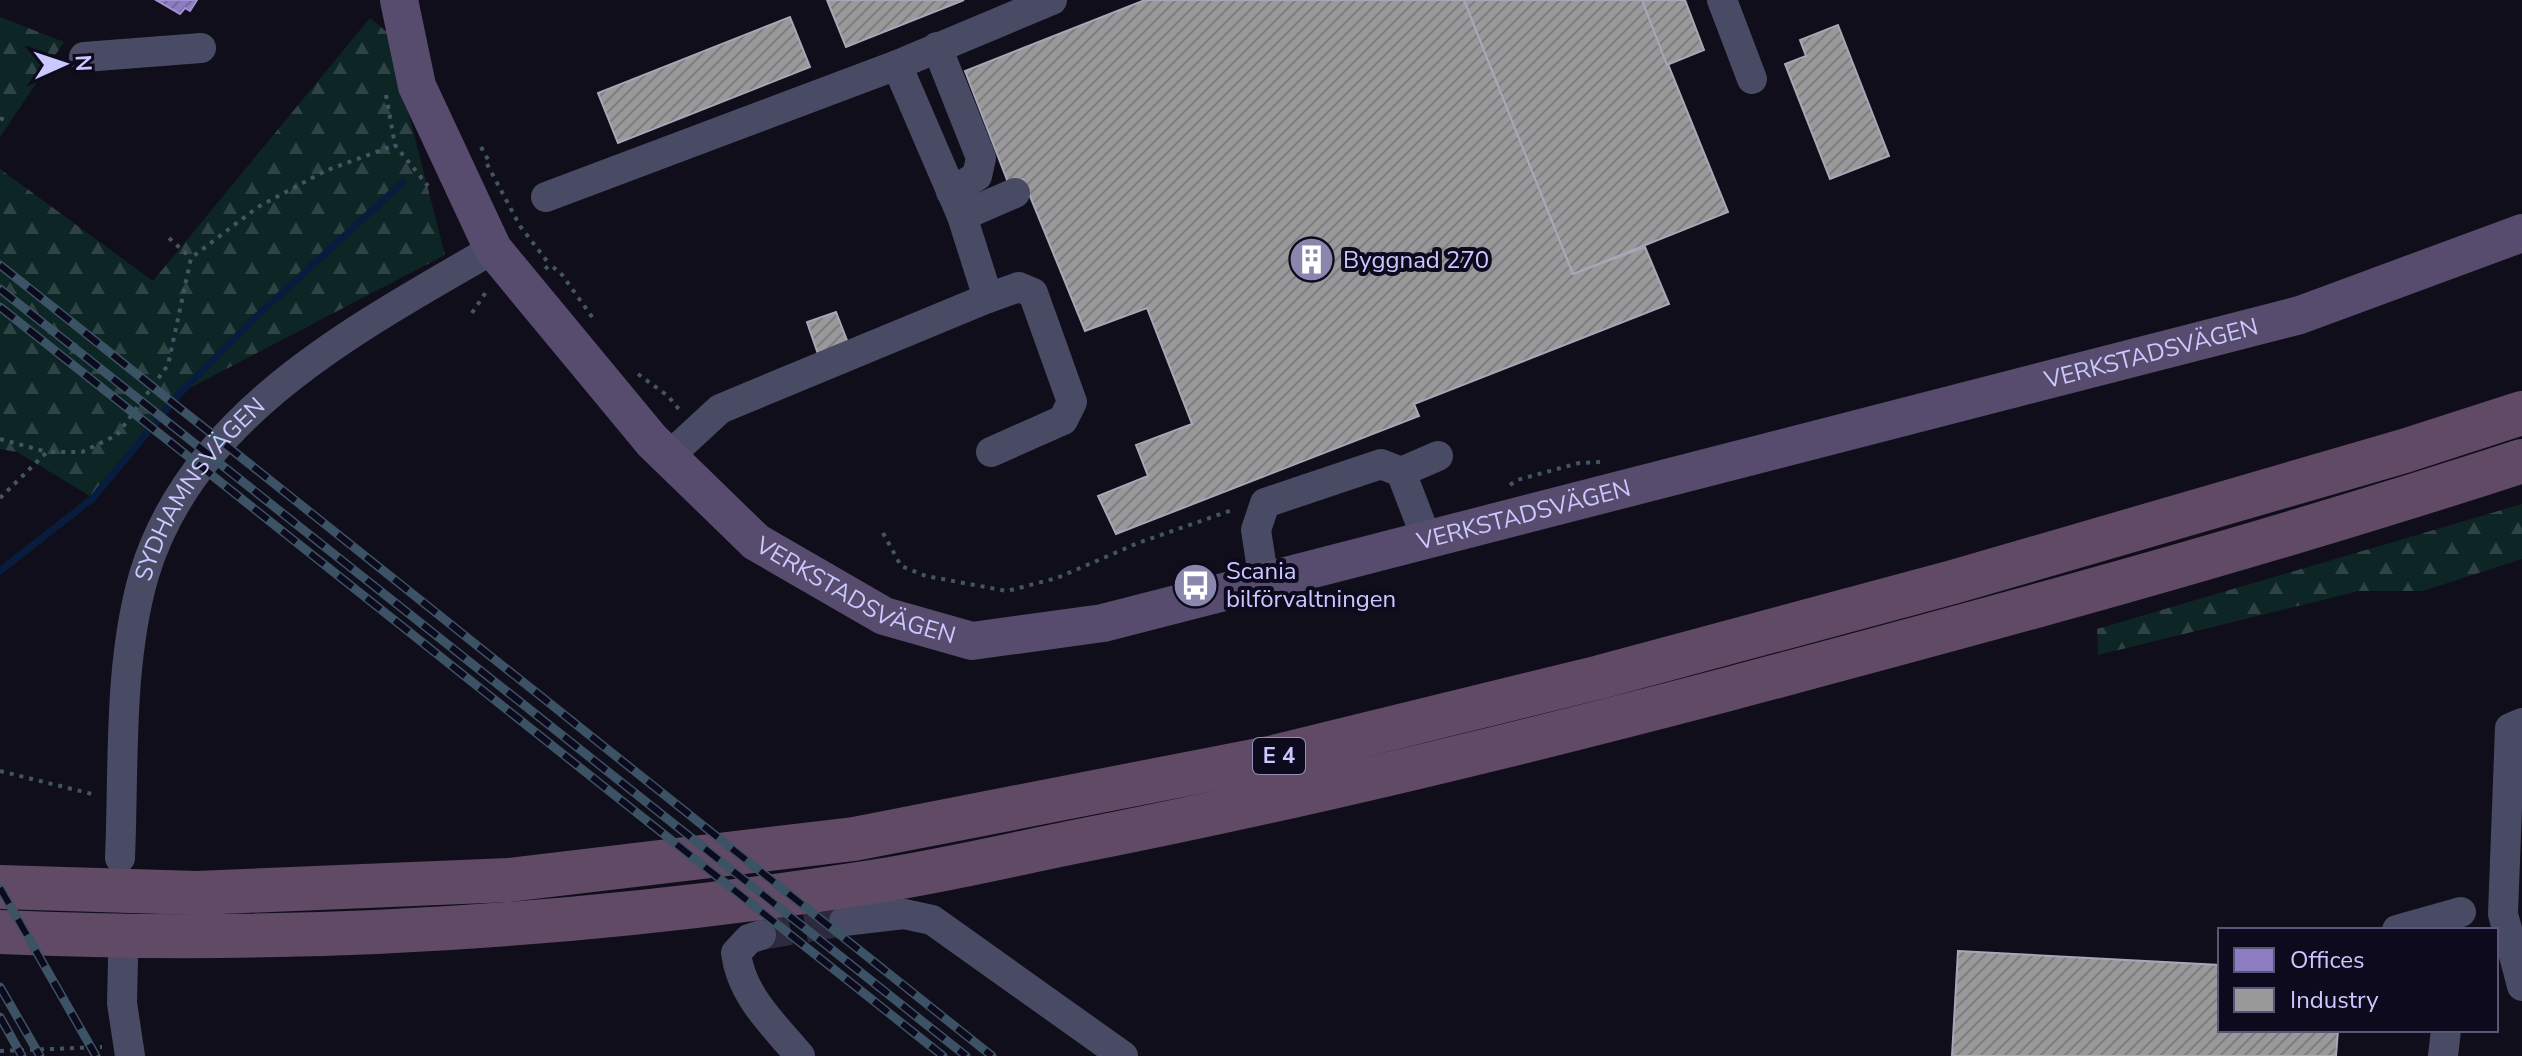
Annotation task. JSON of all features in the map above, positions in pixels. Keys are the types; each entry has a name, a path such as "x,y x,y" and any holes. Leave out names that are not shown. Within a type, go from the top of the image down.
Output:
{"highway":[{"name":"E 4","path":"0,887 197,893 509,880 854,839 1274,757 1600,677 1953,582 2404,451 2522,413"},
{"name":"E 4","path":"0,932 100,937 306,936 516,925 868,883 1284,801 1615,719 1963,627 2404,499 2522,461"}],"main road":[{"name":"VERKSTADSVÄGEN","path":"399,0 417,86 493,249 668,457 756,542 884,616 972,641 1103,623 2300,315 2522,233"}],"street":[{"path":"546,197 897,65 1052,0"},
{"path":"1722,0 1752,79"},
{"path":"937,47 981,158 977,176 956,204"},
{"path":"84,57 201,48"},
{"path":"897,65 956,204 988,298"},
{"path":"956,204 1015,193"},
{"name":"SYDHAMNSVÄGEN","path":"120,858 133,630 143,578 172,509 217,445 282,383 493,249"},
{"path":"668,457 720,409 1019,287 1033,293 1072,402 1063,420 991,452"},
{"path":"1264,582 1256,530 1265,503 1381,464 1401,472 1438,456"},
{"path":"1401,472 1427,540"},
{"path":"2522,723 2510,728 2503,914 2522,986"},
{"path":"2404,928 2461,912"},
{"path":"844,921 904,914 932,920 1123,1056"},
{"path":"761,935 749,939 736,953 739,975 753,1000 800,1056"},
{"path":"123,960 122,1003 129,1051"},
{"path":"2443,1056 2446,1032"}],"path":[{"path":"0,118 9,122"},
{"path":"478,141 490,163"},
{"path":"0,439 47,452 82,452 117,435 168,365 191,258 258,207 325,171 395,145"},
{"path":"169,238 191,258"},
{"path":"472,313 488,289 474,292"},
{"path":"0,498 47,452"},
{"path":"883,533 901,566 926,576 1007,591 1057,578 1138,543 1237,508 1265,503"},
{"path":"0,771 93,795 123,795"},
{"path":"0,1051 129,1051"}],"green space":[{"path":"0,17 64,42 0,137"},
{"path":"370,18 388,33 445,255 180,393 93,498 17,452 0,449 0,169 153,281"},
{"path":"2522,504 2522,559 2423,591 2359,591 2098,655 2097,629"}],"building: Offices":[{"path":"156,0 197,0 190,11 185,8 180,14"}],"building: Industry":[{"path":"827,0 964,0 846,47"},
{"name":"Byggnad 270","path":"1145,0 1464,0 1573,274 1645,247 1669,304 1414,404 1419,416 1116,534 1098,496 1148,476 1136,445 1192,424 1147,308 1085,331 1023,179 1009,185 965,71"},
{"path":"1464,0 1642,0 1728,212 1573,274"},
{"path":"1642,0 1685,0 1704,50 1667,65"},
{"path":"790,17 810,67 618,143 598,93"},
{"path":"1838,25 1889,156 1830,179 1785,64 1806,56 1800,40"},
{"path":"836,312 848,343 818,354 807,322"},
{"path":"1958,951 2218,965 2218,1032 2338,1032 2336,1056 1952,1056"}],"waterway":[{"path":"0,571 93,498 180,393 258,315 403,182"}],"tunnel":[{"path":"761,935 844,921"}],"railway":[{"path":"0,265 992,1056"},
{"path":"0,289 966,1056"},
{"path":"0,307 943,1056"},
{"path":"0,888 96,1056"},
{"path":"0,987 40,1056"},
{"path":"0,1017 22,1056"}],"place":[{"name":"Byggnad 270","path":"1312,260"},
{"name":"Scania bilförvaltningen","path":"1195,585"}]}
